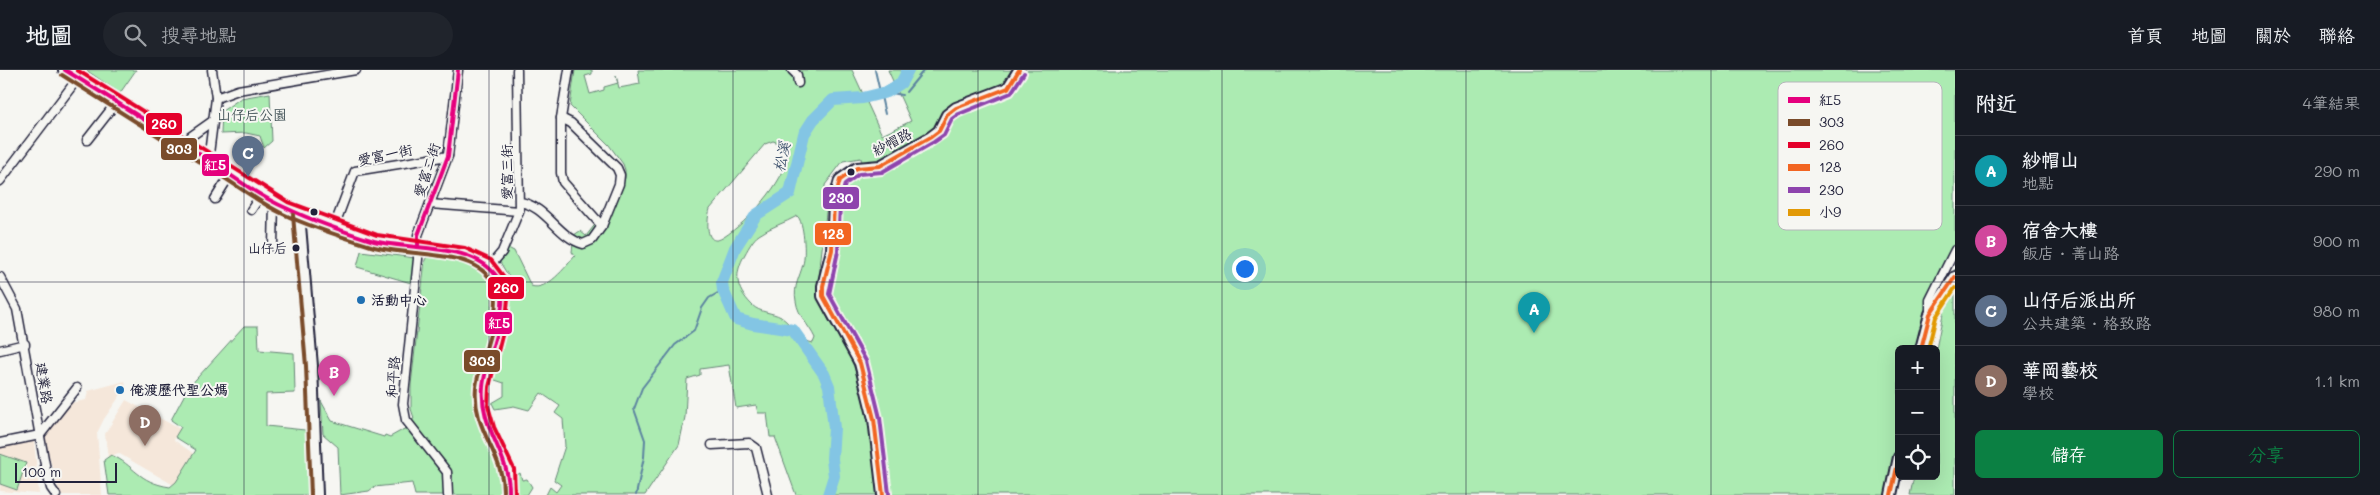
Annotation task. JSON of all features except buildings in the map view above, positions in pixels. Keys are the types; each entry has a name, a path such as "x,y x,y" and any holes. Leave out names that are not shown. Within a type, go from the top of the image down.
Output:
{"main road":[{"path":"65,70 261,195 299,214 375,241 476,257 490,266 501,282 503,290 498,324 483,385 482,407 489,432 508,466 510,477 509,495"}],"street":[{"path":"208,162 216,98 212,70"},
{"path":"216,98 238,90 356,70"},
{"name":"愛富二街","path":"418,247 418,235 448,156 458,70"},
{"name":"愛富三街","path":"490,266 502,252 519,211 517,70"},
{"path":"569,70 561,118 561,173 563,182 602,226"},
{"path":"792,70 797,75 798,83"},
{"name":"紗帽路","path":"883,495 874,418 860,363 823,296 823,286 832,250 834,202 840,180 857,168 880,166 931,137 939,131 948,115 956,108 1008,88 1019,70"},
{"path":"0,181 78,78"},
{"path":"87,140 116,103"},
{"path":"520,202 535,208 574,242 583,244 592,240 602,226 619,184 620,175 617,168 571,123 561,118"},
{"path":"180,144 214,120"},
{"name":"愛富一街","path":"334,227 355,171 448,156"},
{"path":"215,199 230,175"},
{"path":"251,210 261,195"},
{"path":"272,246 274,202"},
{"path":"430,204 519,211"},
{"path":"299,214 312,366 317,495"},
{"name":"和平路","path":"418,247 403,404 406,420 447,472 448,495"},
{"path":"1922,345 1930,314 1930,300 1955,250"},
{"name":"建業路","path":"0,277 17,309 25,344 46,470 51,488 56,495"},
{"path":"1930,314 1955,277"},
{"path":"0,350 25,344"},
{"path":"0,444 40,435 77,388"},
{"path":"712,445 749,443 756,448 768,495"},
{"path":"1891,495 1895,476"}],"shaded area":[{"path":"125,381 126,387 104,419 97,433 102,495 60,495 43,435 71,403 86,400 88,391"},
{"path":"126,400 180,429 174,440 197,456 177,487 118,453 108,458 105,434"},
{"path":"34,441 39,494 0,491 0,447"}],"green space":[{"path":"86,70 136,70 120,93"},
{"path":"575,70 592,70 592,74 585,76 590,94 618,83 619,88 640,84 638,70 852,70 882,135 911,121 888,70 1014,70 1001,85 993,90 975,99 946,108 932,132 878,164 862,165 861,158 843,161 825,185 827,204 818,285 825,313 852,361 861,388 875,443 881,495 796,495 775,437 770,437 767,413 758,413 756,405 736,408 729,365 700,369 700,375 687,379 685,417 679,445 645,495 546,495 550,487 556,492 561,485 554,480 565,446 563,419 555,413 560,406 541,393 529,410 514,406 495,409 492,403 504,396 504,383 492,379 493,364 514,291 513,284 500,262 508,248 514,251 531,286 537,287 550,282 575,256 572,252 574,235 580,231 586,236 601,217 611,210 625,178 623,164 609,145 570,106","holes":["773,141 779,143 788,154 780,177 754,212 724,237 718,240 713,239 708,231 710,209 765,144","797,216 803,231 804,254 795,296 799,311 815,338 813,343 805,340 781,317 759,310 752,305 742,293 738,281 741,261 755,239 768,230"]},
{"path":"1025,70 1955,70 1955,248 1948,259 1919,345 1895,345 1895,457 1887,495 887,495 886,472 869,379 861,354 836,308 829,286 837,251 839,197 844,187 858,174 881,168 940,136 952,115 1013,91"},
{"name":"山仔后公園","path":"270,93 272,141 264,148 260,136 246,133 221,134 222,111 241,98"},
{"path":"361,251 415,258 411,283 357,267"},
{"path":"429,253 472,261 487,273 497,295 477,378 475,411 482,433 500,466 502,484 500,495 415,495 412,483 374,487 369,491 340,495 338,447 323,434 321,401 332,421 384,437 385,435 390,437 408,427 414,418 411,409 411,385 425,260"},
{"path":"1955,269 1955,495 1910,495 1913,480 1940,480 1940,345 1937,345 1944,309 1950,296"},
{"path":"244,326 258,326 259,350 294,353 295,393 266,394 266,426 305,430 308,440 308,495 109,495 104,460 111,455 143,477 159,485 170,487 176,482 196,450 175,437 181,427 171,420 188,388"},
{"path":"0,454 26,463 17,490 0,484"},
{"path":"520,473 522,480 527,479 532,487 527,495 514,495 515,476"}],"waterway":[{"name":"松溪","path":"875,70 885,114"},
{"name":"松溪","path":"828,495 834,476 832,459 834,428 829,386 824,374 793,330 753,324 736,319 723,290 722,282 735,248 756,215 790,193 804,134 813,120 833,100 863,98 887,92 901,83 908,70"},
{"path":"906,92 924,70"},
{"path":"887,92 902,95"},
{"name":"松溪","path":"636,495 644,457 645,440 634,409 642,388 675,345 694,331 702,308 709,298 723,290"}],"transit line":[{"name":"紅5","path":"65,70 275,203 330,226 374,241 458,253 473,258 486,266 497,277 501,288 502,301 501,316 485,375 483,402 490,429 505,467 509,495"},
{"name":"260","path":"77,70 288,202 377,235 465,248 491,260 504,277 508,298 506,320 489,387 488,406 494,427 514,469 515,495"},
{"name":"紅5","path":"418,247 418,235 448,156 458,70"},
{"name":"128","path":"883,495 874,419 860,363 823,296 823,286 832,250 834,202 840,180 857,168 880,166 931,137 939,131 947,115 956,108 1008,88 1019,70"},
{"name":"230","path":"889,494 880,418 866,361 829,294 838,251 840,203 845,184 859,174 882,172 934,142 944,135 952,119 959,114 1011,93 1024,73"},
{"name":"303","path":"62,75 283,214 371,246 453,258 469,263 481,270 491,280 495,291 496,303 491,332 478,375 476,403 483,430 499,466 503,495"},
{"name":"303","path":"293,215 306,366 311,495"},
{"name":"128","path":"1922,345 1930,314 1955,277"},
{"name":"小9","path":"1929,345 1936,317 1955,288"},
{"name":"128","path":"1891,495 1895,476"}],"place":[{"name":"山仔后派出所","path":"248,177"},
{"name":"山仔后","path":"296,248"},
{"name":"活動中心","path":"361,300"},
{"name":"紗帽山","path":"1534,333"},
{"name":"俺渡歷代聖公媽","path":"120,390"},
{"name":"宿舍大樓","path":"334,396"},
{"name":"華岡藝校","path":"145,446"}]}
